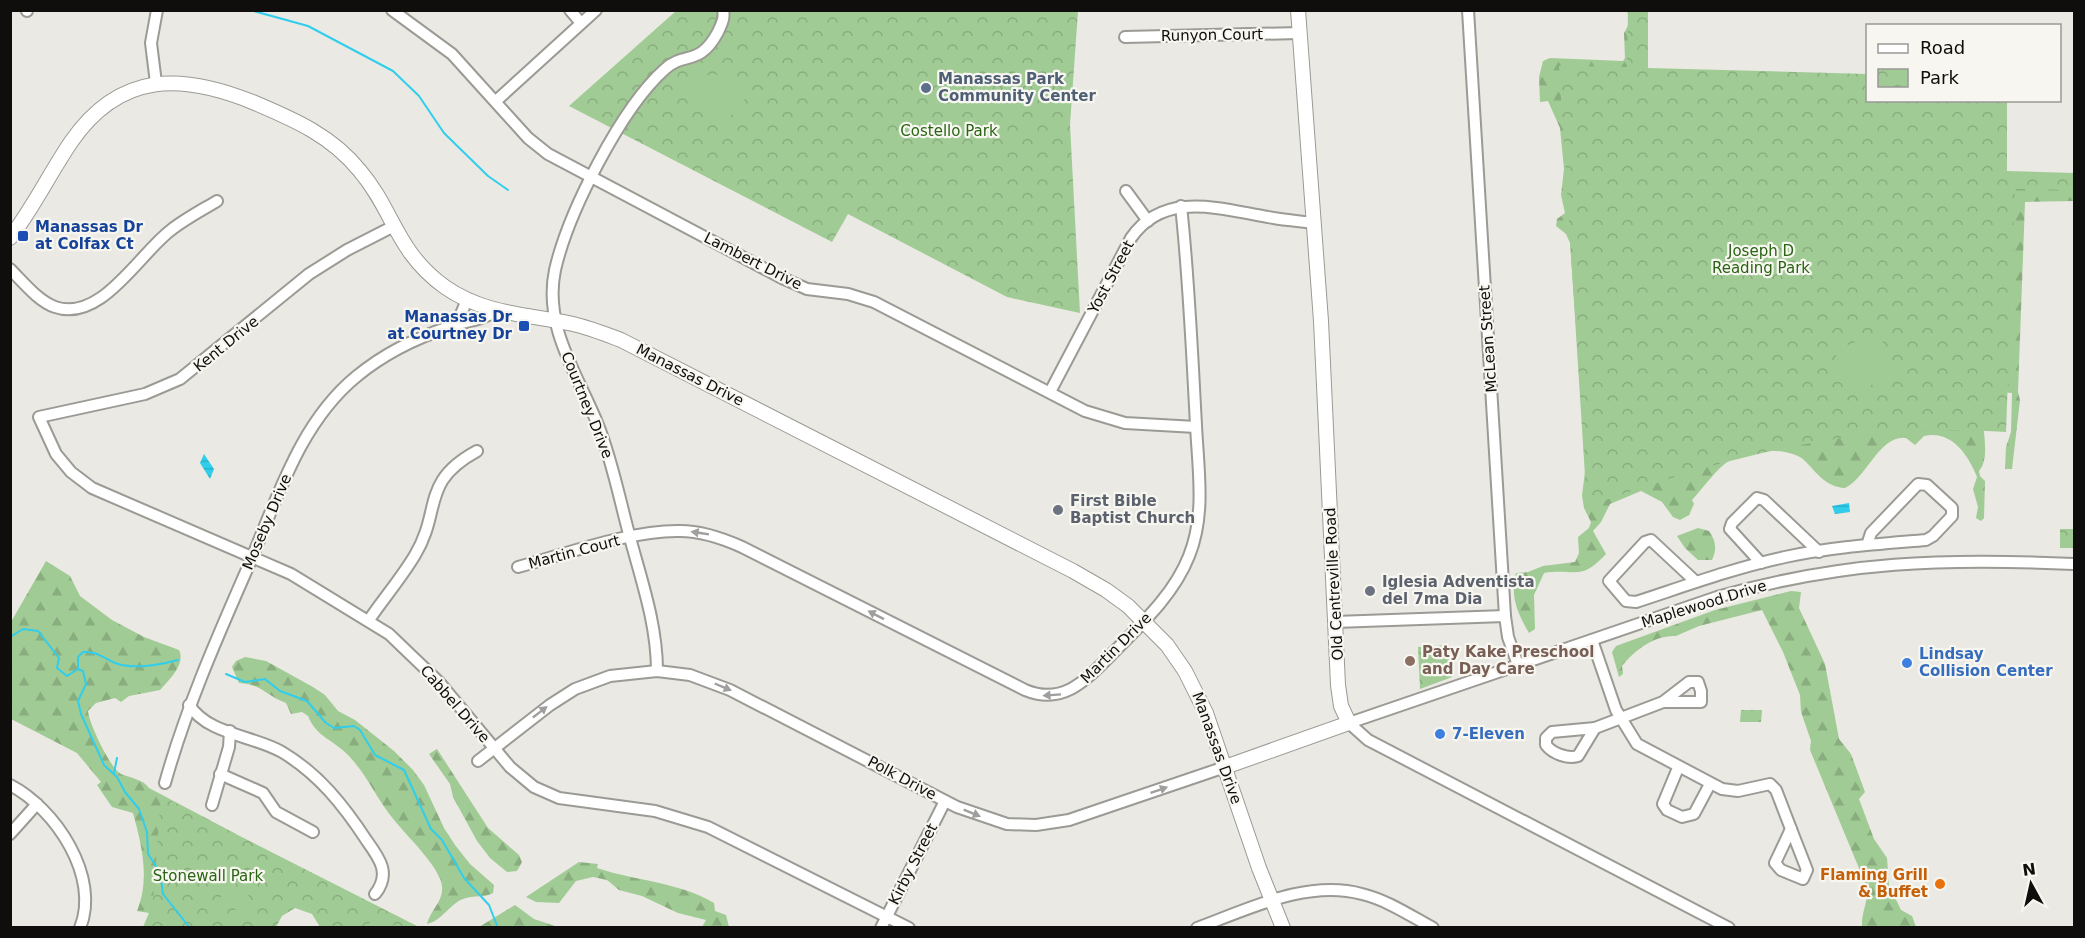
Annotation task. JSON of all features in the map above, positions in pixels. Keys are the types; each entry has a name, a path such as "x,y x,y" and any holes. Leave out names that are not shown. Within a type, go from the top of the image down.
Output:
{"main road":[{"name":"Old Centreville Road","path":"1298,10 1321,321 1339,697 1349,723"},
{"name":"Manassas Drive","path":"10,238 71,142 104,106 125,93 156,83 180,82 214,87 294,120 339,147 362,173 392,227 418,264 445,287 467,300 496,311 557,321 599,331 1073,571 1106,590 1144,621 1167,645 1191,681 1206,713 1283,927"},
{"name":"Polk Drive","path":"1225,767 1349,723"}],"street":[{"path":"156,83 151,43 157,10"},
{"name":"Lambert Drive","path":"392,10 438,42 540,148 592,178 782,278 807,288 848,294 874,302 1085,411 1125,423 1196,427"},
{"path":"570,10 581,23"},
{"path":"496,101 596,10"},
{"name":"Courtney Drive","path":"657,671 655,636 606,447 567,359 553,299 557,262 568,229 630,106 670,64 692,59 707,48 720,27 723,10"},
{"name":"McLean Street","path":"1468,10 1505,616 1508,637 1518,665"},
{"name":"Runyon Court","path":"1125,37 1299,33"},
{"path":"1126,191 1148,221"},
{"path":"10,269 42,299 55,307 70,310 90,306 170,230 217,201"},
{"name":"Yost Street","path":"1050,392 1131,238 1148,221 1181,206 1211,205 1314,224"},
{"name":"Martin Drive","path":"630,538 679,531 705,534 733,543 1025,690 1040,695 1062,694 1082,683 1144,621 1177,581 1196,537 1200,503 1191,305 1181,206"},
{"name":"Kent Drive","path":"39,417 146,394 180,380 309,274 347,250 392,227"},
{"path":"451,326 460,318 467,300"},
{"name":"Moseby Drive","path":"165,783 189,705 290,467 326,408 356,377 397,348 451,326 470,323 496,311"},
{"name":"Cabbel Drive","path":"39,417 56,454 70,472 92,489 291,574 369,620 439,681 493,748 520,777 549,795 572,801 655,811 708,827 909,927"},
{"path":"369,620 416,554 442,479 457,462 477,451"},
{"path":"1696,582 1651,540 1645,542 1609,580 1630,602 1761,563 1819,552 1930,538 1952,516 1952,508 1927,485 1918,484 1872,533 1867,545"},
{"path":"1761,563 1730,529 1732,523 1757,498 1764,500 1819,552"},
{"name":"Martin Court","path":"518,567 630,538"},
{"path":"1840,549 1843,569"},
{"name":"Maplewood Drive","path":"1349,723 1746,589 1843,569 1918,561 2074,564"},
{"path":"1335,621 1505,616"},
{"path":"1592,640 1620,719 1637,744 1678,768 1722,789 1738,791 1770,784 1776,790 1791,829"},
{"name":"Polk Drive","path":"478,761 554,702 583,686 622,674 657,671 690,675 730,690 945,801 998,822 1043,825 1081,817 1225,767"},
{"path":"1595,728 1663,702"},
{"path":"189,705 207,724 280,751 300,764 327,787 356,823 382,863 384,876 375,894"},
{"path":"1349,723 1368,740 1730,927"},
{"path":"212,805 229,747 230,731"},
{"path":"1678,768 1663,804 1667,810 1682,817 1694,814 1710,784"},
{"path":"220,774 263,793 276,812 313,832"},
{"path":"10,785 37,804 52,820 81,871 86,905 80,927"},
{"name":"Kirby Street","path":"881,927 945,801"},
{"path":"10,834 37,804"},
{"path":"1197,927 1272,901 1314,890 1348,891 1377,899 1434,927"}],"green space":[{"name":"Costello Park","path":"676,11 1078,11 1070,125 1080,313 1007,297 848,214 832,242 569,106"},
{"name":"Joseph D Reading Park","path":"1627,11 1641,11 1637,61 1983,422 1985,454 1979,471 1985,481 1984,518 1981,521 1976,518 1978,507 1973,489 1977,477 1969,460 1950,440 1942,437 1924,436 1915,445 1906,438 1888,443 1860,476 1845,488 1827,482 1798,456 1779,451 1747,453 1737,456 1720,468 1692,500 1694,504 1689,515 1680,520 1673,517 1662,502 1641,491 1610,504 1601,522 1593,531 1606,554 1597,563 1583,571 1544,573 1534,595 1535,629 1529,633 1514,597 1516,573 1528,572 1543,566 1575,562 1579,553 1578,537 1589,528 1591,522 1584,508 1582,496 1586,463 1570,243 1566,234 1556,226 1557,219 1565,213 1561,195 1564,169 1560,128 1548,101 1540,102 1539,77 1543,61 1550,58 1623,61 1625,58 1624,33 1630,22"},
{"name":"Joseph D Reading Park","path":"1628,11 1648,11 1648,68 1866,74 1866,102 2007,102 2007,171 2074,173 2074,190 2015,189 2006,432 1950,430 1896,432 1792,447 1690,472 1587,507 1559,66 1627,67"},
{"path":"714,74 734,79 750,92 735,112 717,125 711,124 696,105 688,84 700,77"},
{"path":"2074,183 2074,201 2025,202 2018,392 2020,400 2012,469 2005,469 2006,447 2011,432 2012,393 2001,392 1986,186"},
{"path":"1879,332 1896,375 1851,393 1834,351"},
{"path":"1698,528 1709,531 1713,538 1715,552 1712,560 1698,560 1685,548 1677,536"},
{"path":"2060,529 2074,529 2074,548 2060,548"},
{"path":"46,561 70,576 80,596 112,620 144,637 179,650 181,655 178,666 160,690 129,696 121,702 115,698 96,703 88,711 101,745 116,770 236,834 222,927 143,927 149,913 137,911 144,875 142,850 133,813 112,807 97,785 101,782 77,753 11,719 11,622"},
{"path":"1791,591 1801,592 1799,608 1825,664 1839,739 1851,754 1865,792 1859,799 1874,839 1887,858 1889,885 1901,910 1912,916 1916,927 1862,927 1868,890 1810,750 1811,741 1801,712 1800,695 1783,652 1762,610 1699,626 1676,636 1653,641 1639,649 1627,660 1622,666 1623,674 1619,677 1612,652 1616,646 1715,610"},
{"path":"1450,645 1452,677 1420,689 1418,647"},
{"path":"245,657 266,661 313,687 325,695 338,711 355,720 394,751 424,785 444,828 455,845 470,864 494,885 493,893 460,900 438,919 427,924 442,891 436,870 388,813 355,763 316,729 308,716 302,712 291,714 286,703 259,688 239,683 232,667 236,661"},
{"path":"1741,710 1762,710 1761,722 1740,722"},
{"path":"437,749 488,828 519,855 522,862 517,871 507,872 490,858 477,841 453,797 450,784 429,754"},
{"name":"Stonewall Park","path":"161,796 419,927 320,927 312,914 295,908 282,916 276,927 146,928 152,914"},
{"path":"579,862 598,864 597,868 672,886 701,896 714,903 715,911 726,915 729,927 702,927 706,920 678,913 642,896 619,890 607,880 593,877 576,881 559,903 536,902 526,897"},
{"path":"235,869 241,881 215,894 209,882"},
{"path":"243,885 249,897 223,910 217,899"},
{"path":"252,901 258,913 231,927 225,915"},
{"path":"515,905 534,919 558,927 479,927"},
{"path":"385,913 395,927 363,927"}],"water":[{"path":"204,454 214,469 210,479 200,463"},
{"path":"1849,503 1850,512 1835,514 1832,506"}],"waterway":[{"path":"250,10 308,26 393,71 419,96 444,133 488,176 508,190"},
{"path":"10,637 23,629 38,631 59,658 57,668 67,676 78,669 78,657 83,652 130,666 155,665 178,660"},
{"path":"78,669 83,671 86,684 78,701 81,714 104,765 117,777 125,792 139,809 147,832 148,854 160,872 163,894 190,928"},
{"path":"226,674 245,682 265,679 280,691 307,701 326,723 334,728 354,726 360,730 375,755 404,770 431,829 442,840 464,878 489,905 498,928"},
{"path":"114,773 117,758"}],"place":[{"name":"Manassas Park Community Center","path":"926,88"},
{"name":"Manassas Dr at Colfax Ct","path":"23,236"},
{"name":"Manassas Dr at Courtney Dr","path":"524,326"},
{"name":"First Bible Baptist Church","path":"1058,510"},
{"name":"Iglesia Adventista del 7ma Dia","path":"1370,591"},
{"name":"Paty Kake Preschool and Day Care","path":"1410,661"},
{"name":"Lindsay Collision Center","path":"1907,663"},
{"name":"7-Eleven","path":"1440,734"},
{"name":"Flaming Grill & Buffet","path":"1940,884"}]}
